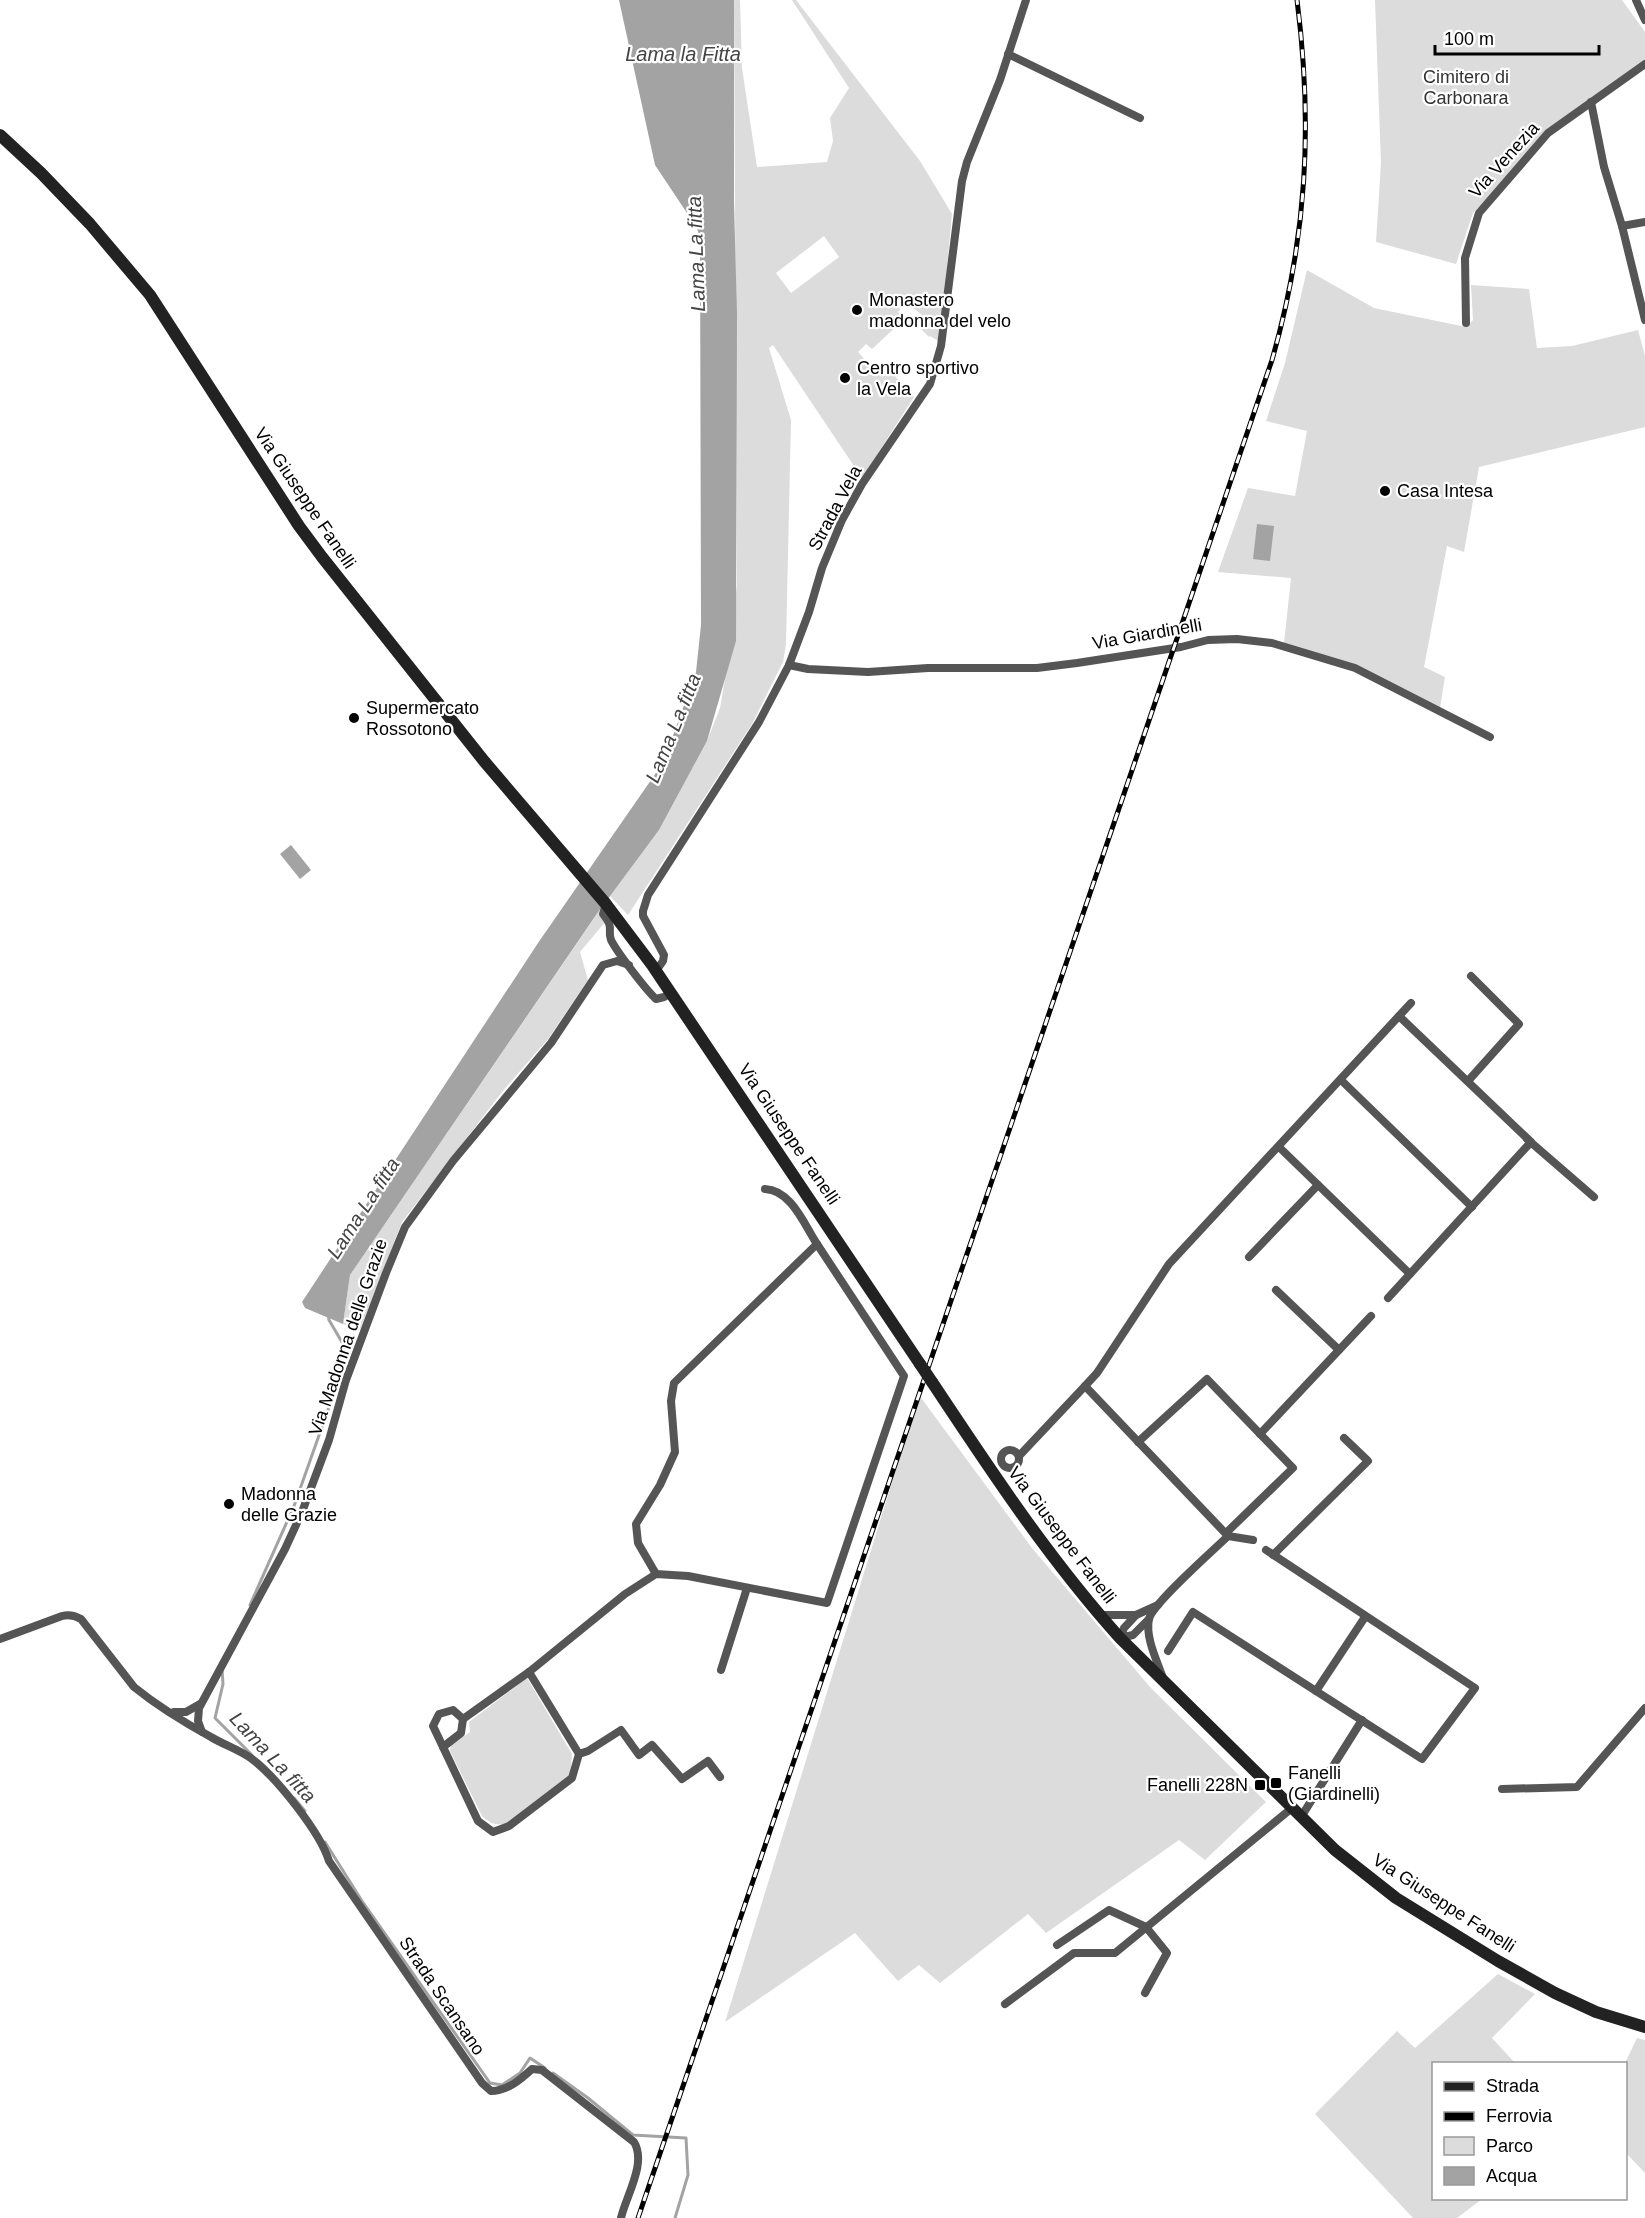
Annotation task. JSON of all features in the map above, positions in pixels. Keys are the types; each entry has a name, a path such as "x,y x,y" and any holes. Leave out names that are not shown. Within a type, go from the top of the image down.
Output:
{"main road":[{"name":"Via Giuseppe Fanelli","path":"0,135 49,182 137,279 174,331 298,526 322,558 484,761 606,904 656,970 1001,1487 1100,1615 1120,1638 1296,1813 1349,1862 1396,1898 1498,1961 1556,1993 1596,2012 1645,2027"}],"street":[{"name":"Strada Vela","path":"656,970 664,956 643,916 645,903 759,722 789,665 809,612 822,568 842,520 862,484 930,384 941,346 962,181 967,162 1000,80 1026,0"},
{"path":"1636,0 1645,20"},
{"path":"1008,54 1140,118"},
{"name":"Via Venezia","path":"1466,323 1465,258 1479,213 1548,133 1645,64"},
{"path":"1591,102 1604,167 1622,226 1645,320"},
{"path":"1622,226 1645,222"},
{"name":"Via Giardinelli","path":"789,665 808,669 868,672 928,668 1037,668 1181,647 1208,640 1237,639 1272,644 1355,668 1490,737"},
{"path":"606,904 603,914 611,926 611,940 629,965 656,999 671,993"},
{"name":"Via Madonna delle Grazie","path":"202,1702 302,1512 329,1440 346,1380 405,1227 453,1161 551,1043 603,966 617,961 629,965"},
{"path":"1468,1081 1519,1024 1471,976"},
{"path":"1019,1456 1097,1373 1166,1267 1411,1004"},
{"path":"1399,1016 1531,1142"},
{"path":"1399,1016 1531,1142 1594,1197"},
{"path":"1341,1080 1472,1207"},
{"path":"1388,1298 1531,1142"},
{"path":"1279,1147 1410,1274"},
{"path":"1249,1257 1318,1185"},
{"path":"444,1747 460,1733 463,1719 529,1672 625,1594 656,1574 688,1576 827,1603 904,1376 786,1196 775,1190 765,1189"},
{"path":"656,1574 638,1543 636,1524 660,1485 675,1452 671,1401 674,1383 817,1244"},
{"path":"1276,1290 1339,1350"},
{"path":"1260,1434 1371,1316"},
{"path":"1120,1638 1133,1635 1149,1619 1158,1605 1293,1468 1207,1379 1138,1442"},
{"path":"1085,1386 1227,1534 1253,1540"},
{"path":"1168,1651 1193,1612 1422,1759 1475,1688 1269,1553 1368,1461 1344,1438"},
{"path":"721,1670 747,1588"},
{"path":"1120,1638 1124,1628 1136,1615 1158,1605"},
{"name":"Strada Scansano","path":"0,1639 69,1614 81,1618 134,1687 202,1732 250,1758 263,1769 293,1802 325,1848 329,1861 482,2083 491,2091 498,2091 518,2081 532,2069 542,2070 630,2138 636,2146 638,2160 621,2218"},
{"path":"1100,1615 1136,1615"},
{"path":"1316,1691 1365,1617"},
{"path":"1149,1619 1150,1636 1164,1681"},
{"path":"463,1719 453,1710 439,1714 433,1726 478,1821 492,1832 509,1826 572,1778 579,1754 529,1672"},
{"path":"170,1711 186,1712 202,1702"},
{"path":"202,1702 198,1715 202,1732"},
{"path":"1502,1789 1577,1787 1645,1708"},
{"path":"1005,2004 1074,1953 1115,1953 1296,1813 1362,1720"},
{"path":"579,1754 588,1751 621,1730 639,1755 652,1745 682,1779 708,1761 720,1777"},
{"path":"1057,1944 1109,1910 1146,1927 1167,1953 1145,1993"}],"green space":[{"path":"734,0 740,0 742,68 757,167 827,162 833,141 830,118 849,88 792,0 796,0 920,161 952,214 940,342 929,337 915,323 922,315 907,303 899,308 898,312 902,317 898,321 900,323 872,349 866,344 858,352 876,372 884,364 914,397 862,478 773,345 769,348 791,420 786,644 783,662 752,724 628,915 610,896 659,830 707,741 720,708 737,586","holes":["824,236 839,257 791,293 776,273"]},
{"name":"Cimitero di Carbonara","path":"1375,0 1622,0 1645,32 1645,59 1545,131 1507,179 1473,213 1456,264 1376,242 1381,163"},
{"name":"Casa Intesa","path":"1307,270 1374,308 1466,327 1473,320 1471,285 1529,289 1537,348 1572,346 1638,330 1645,356 1645,427 1479,467 1464,552 1447,546 1424,667 1445,677 1440,708 1355,665 1284,643 1291,578 1218,572 1248,488 1295,496 1307,431 1266,421 1285,363"},
{"path":"599,911 606,921 580,952 588,980 548,1039 502,1092 402,1222 360,1330 343,1324 350,1275"},
{"path":"919,1395 1032,1548 1150,1687 1266,1802 1205,1860 1179,1840 1046,1933 1028,1914 940,1983 919,1965 898,1981 855,1933 725,2022"},
{"path":"527,1678 572,1754 570,1776 507,1823 494,1824 482,1816 450,1751 451,1745 470,1732 469,1722"},
{"path":"1498,1974 1535,1994 1492,2038 1514,2062 1432,2062 1432,2200 1481,2200 1457,2218 1413,2218 1315,2114 1397,2031 1415,2048"},
{"path":"1637,2038 1645,2040 1645,2173 1627,2154 1625,2062"}],"water":[{"name":"Lama la Fitta","path":"619,0 734,0 734,202 737,314 736,641 707,741 659,830 596,915 350,1275 343,1324 305,1308 302,1302 538,943 658,770 696,672 701,625 700,239 697,228 655,165"},
{"path":"1257,524 1274,526 1270,561 1253,559"},
{"path":"291,845 311,870 300,879 280,854"}],"waterway":[{"name":"Lama La fitta","path":"250,1605 294,1506 328,1410 346,1349 329,1320 328,1313"},
{"name":"Lama La fitta","path":"222,1669 223,1684 215,1718 252,1755"},
{"name":"Lama La fitta","path":"294,1798 305,1811"},
{"name":"Lama La fitta","path":"325,1842 362,1901 490,2083 502,2085 520,2073 530,2058 545,2068"},
{"name":"Lama La fitta","path":"553,2073 633,2135 686,2138 688,2175 675,2218"}],"railway":[{"path":"638,2218 1272,360 1293,270 1304,181 1305,92 1297,0"}],"place":[{"name":"Monastero madonna del velo","path":"857,310"},
{"name":"Centro sportivo la Vela","path":"845,378"},
{"name":"Casa Intesa","path":"1385,491"},
{"name":"Supermercato Rossotono","path":"354,718"},
{"name":"Madonna delle Grazie","path":"229,1504"},
{"name":"Fanelli (Giardinelli)","path":"1276,1783"},
{"name":"Fanelli 228N","path":"1260,1785"}]}
